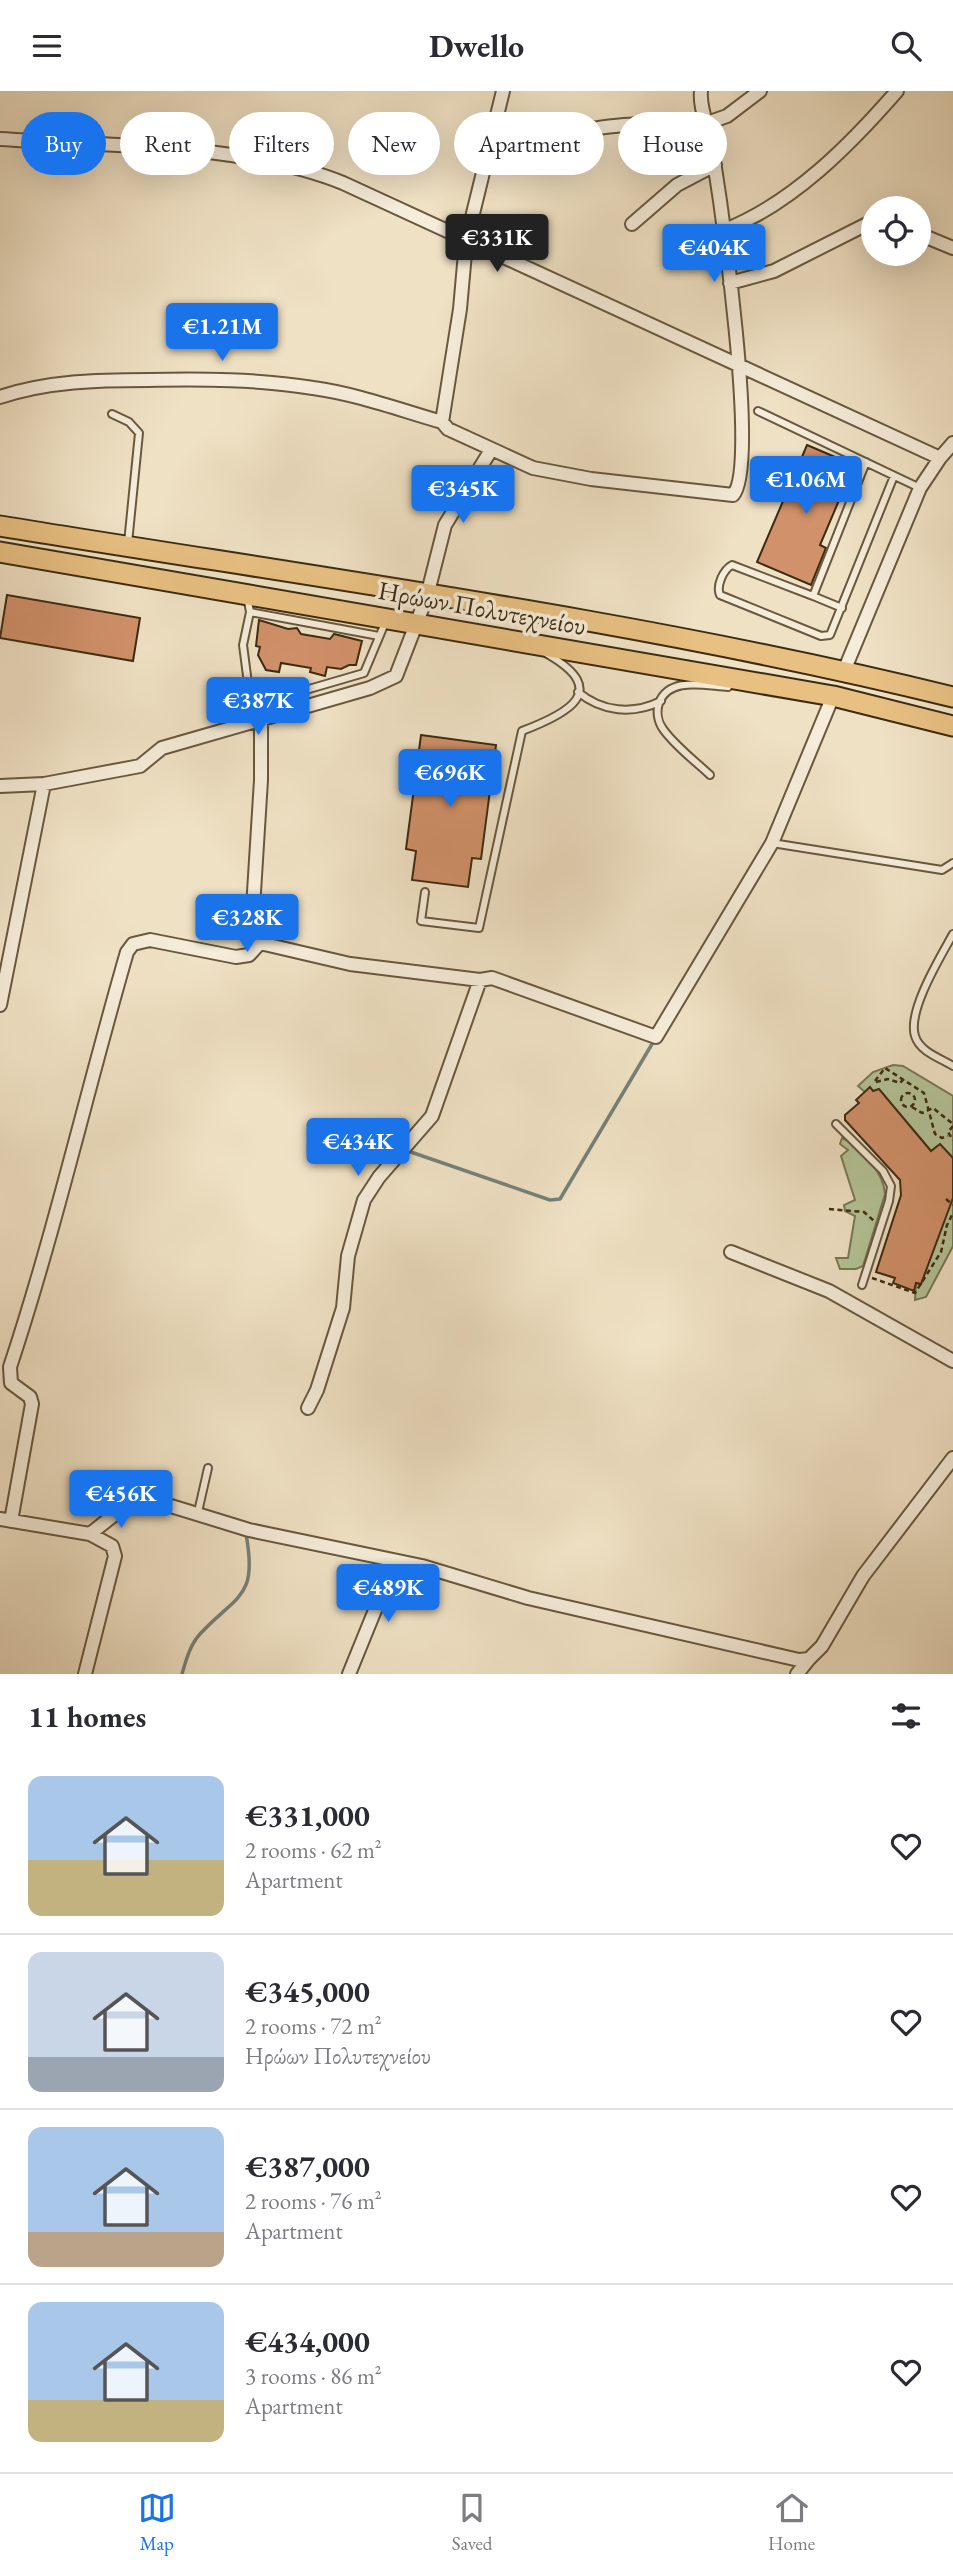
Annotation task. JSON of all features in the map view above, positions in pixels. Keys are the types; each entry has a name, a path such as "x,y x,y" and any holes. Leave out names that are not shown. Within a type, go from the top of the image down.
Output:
{"main road":[{"name":"Ηρώων Πολυτεχνείου","path":"0,526 654,633 844,671 953,697"},
{"name":"Ηρώων Πολυτεχνείου","path":"0,552 248,603 383,627 417,623 806,691 953,726"}],"street":[{"path":"498,112 503,91"},
{"path":"701,91 704,112"},
{"path":"727,116 760,91"},
{"path":"726,230 753,218 826,163 897,91"},
{"path":"0,139 228,156 278,163 343,183 466,242 940,458"},
{"path":"442,422 460,309 466,242 483,175"},
{"path":"632,224 677,185 696,175"},
{"path":"0,397 50,384 105,380 246,380 314,388 355,396 442,422 491,450 533,468 562,475 731,495 738,488 741,472 737,365 726,230 717,175"},
{"path":"730,283 774,271 861,227"},
{"path":"931,239 953,248"},
{"path":"844,671 920,488 953,443"},
{"path":"0,786 44,784 140,766 162,748 370,688 396,676 427,596 438,542 448,518 491,450"},
{"path":"260,943 350,964 480,980 492,978 656,1037 772,843 833,696"},
{"path":"260,943 253,908 261,780 261,719"},
{"path":"0,1005 44,784"},
{"path":"85,1674 116,1556 112,1546 90,1534 5,1520 32,1404 30,1397 11,1383 10,1367 41,1272 84,1103 127,952 133,944 150,940 236,957 248,955 260,943"},
{"path":"308,1408 317,1390 343,1308 348,1256 364,1199 379,1177 432,1116 480,980"},
{"path":"731,1252 837,1294 953,1361"},
{"path":"796,1674 822,1646 863,1576 953,1458"},
{"path":"90,1534 134,1499 148,1499 198,1512 244,1529 395,1562 646,1626 799,1660 809,1659"},
{"path":"349,1674 395,1562"}],"lane":[{"path":"758,411 920,488"},
{"path":"112,414 129,422 139,433 127,547"},
{"path":"813,596 866,462"},
{"path":"842,608 732,565 725,571 718,591 724,599 821,636 830,635 842,608 894,476"},
{"path":"248,603 243,645 249,691 285,696 364,673 383,627"},
{"path":"425,892 421,921 479,928 522,731 567,711 578,692 578,683 571,669 527,643"},
{"path":"710,775 662,728 658,717 661,701 671,689 685,684 806,691"},
{"path":"578,692 596,704 616,709 637,709 661,701"},
{"path":"772,843 942,870 953,863"},
{"path":"953,934 928,980 915,1022 915,1036 924,1049 953,1066"},
{"path":"836,1124 849,1134 890,1181 890,1196 862,1285"},
{"path":"198,1512 208,1468"}],"path":[{"path":"904,1079 900,1083 887,1079 875,1081 885,1068 904,1079 924,1093 935,1134 942,1138 948,1136"},
{"path":"912,1107 915,1097 911,1093 904,1093 901,1103 922,1113 933,1108 953,1125 948,1136"},
{"path":"948,1136 953,1140"},
{"path":"946,1199 953,1205"},
{"path":"829,1209 864,1212 881,1226"},
{"path":"865,1276 915,1293 941,1252 947,1225 953,1213"}],"green space":[{"path":"893,1065 903,1066 953,1096 953,1158 940,1144 931,1151 879,1090 873,1091 870,1087 865,1092 858,1086 873,1072"},
{"path":"842,1138 857,1147 870,1161 881,1178 885,1194 863,1266 856,1269 840,1269 836,1258 848,1258 855,1216 845,1211 844,1205 855,1200 841,1156 848,1150 840,1144"},
{"path":"947,1197 953,1198 953,1246 926,1297 915,1300 916,1283 921,1284 948,1206"}],"building":[{"path":"807,445 854,465 820,545 826,548 811,585 757,562"},
{"path":"7,595 140,618 133,661 0,638"},
{"path":"259,620 288,629 297,628 301,634 330,639 334,634 362,641 356,665 341,669 327,667 325,676 310,672 311,668 281,663 279,672 266,670 258,655 260,647 256,646"},
{"path":"421,735 496,745 481,859 472,858 468,887 412,880 416,851 406,849"},
{"path":"870,1087 873,1091 879,1089 931,1151 940,1144 953,1158 953,1198 921,1284 916,1283 914,1291 893,1283 895,1278 876,1272 901,1195 900,1180 845,1120 845,1115 859,1103 856,1100"}],"waterway":[{"path":"405,1150 550,1200 560,1199 655,1039"},
{"path":"182,1674 197,1638 234,1602 246,1584 249,1571 246,1534"}]}
